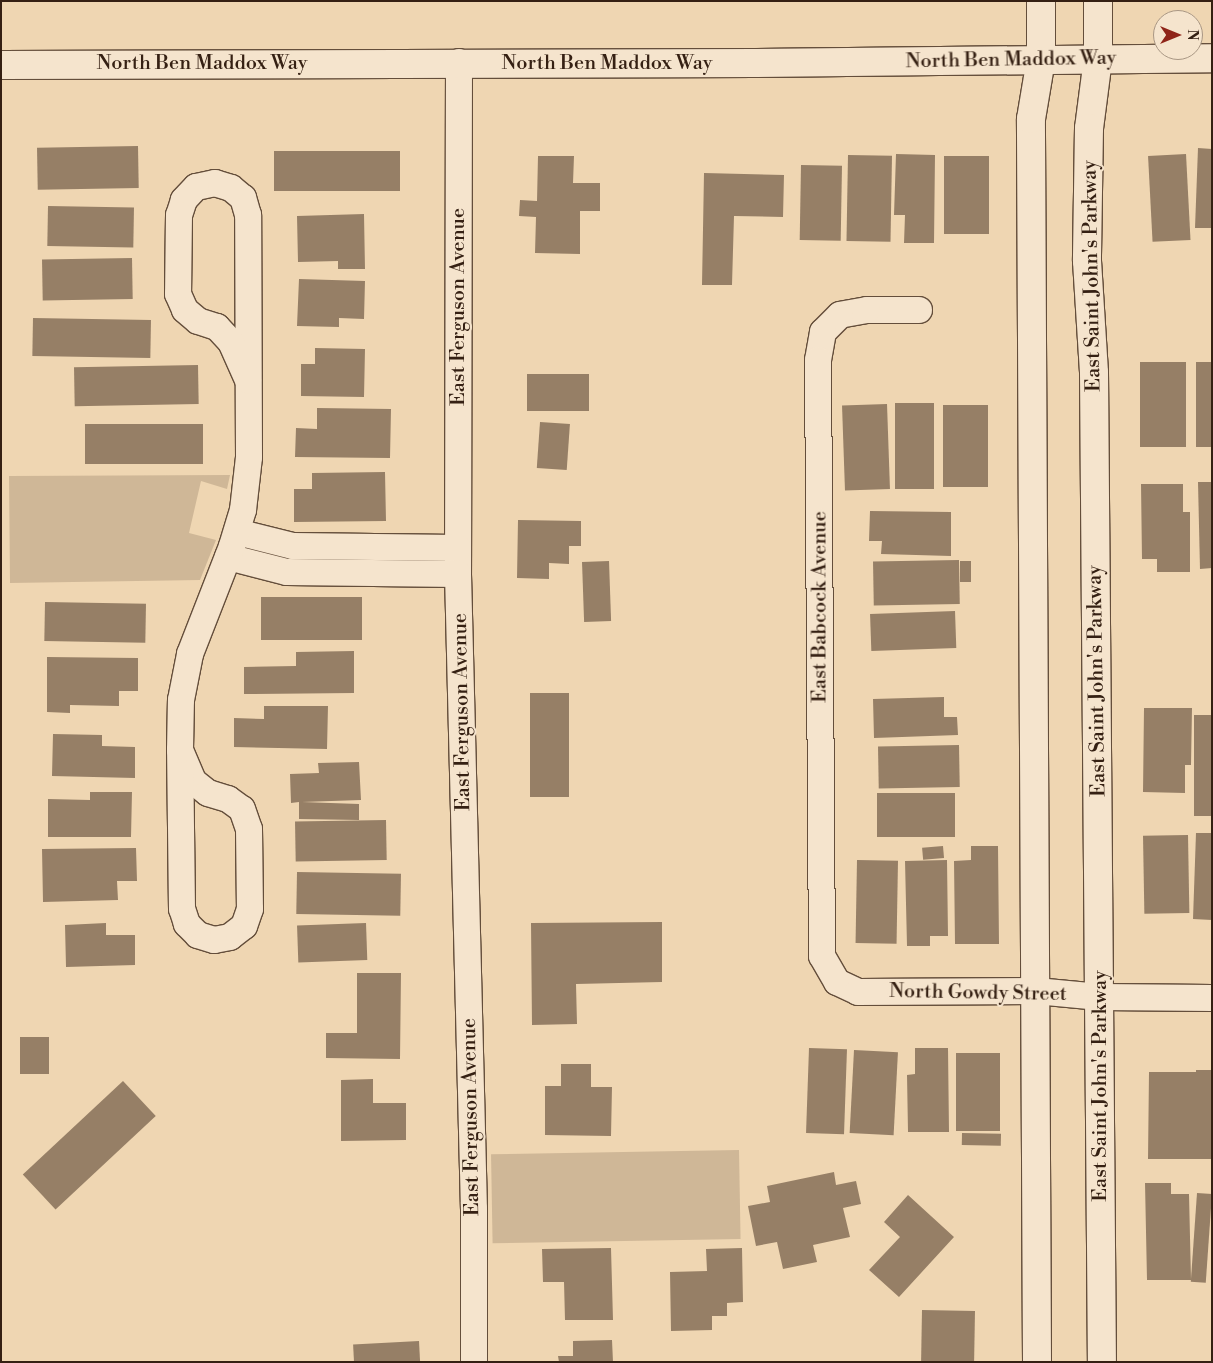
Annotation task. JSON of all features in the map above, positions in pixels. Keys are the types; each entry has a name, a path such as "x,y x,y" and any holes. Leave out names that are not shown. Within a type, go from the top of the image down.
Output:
{"main road":[{"path":"1037,1362 1031,119 1041,59 1040,1"},
{"name":"East Saint John's Parkway","path":"1098,1 1098,59 1089,118 1087,261 1094,373 1102,1362"},
{"name":"North Ben Maddox Way","path":"1,65 459,62 756,64 1212,58"}],"street":[{"name":"East Ferguson Avenue","path":"459,62 458,574 474,1209 474,1362"},
{"path":"180,750 193,781 208,792 228,799 242,809 248,829 250,909 244,926 230,937 214,940 198,935 187,924 182,908 180,750 181,700 190,654 228,557 242,510 249,458 248,215 242,198 231,188 215,183 196,187 184,200 179,215 178,294 185,310 198,321 217,327 231,342 248,380"},
{"name":"East Babcock Avenue","path":"837,982 822,956 818,360 823,332 840,315 867,310 918,310"},
{"path":"236,532 292,546 458,548"},
{"path":"228,557 287,572 458,574"},
{"name":"North Gowdy Street","path":"837,982 858,992 1036,991 1100,997 1212,998"}],"shaded area":[{"path":"230,475 227,489 201,481 189,533 216,540 200,580 10,583 9,476"},
{"path":"739,1150 741,1239 493,1243 491,1154"}],"building":[{"path":"138,146 139,188 38,190 37,148"},
{"path":"1198,148 1212,149 1212,228 1195,228"},
{"path":"274,151 400,151 400,191 274,191"},
{"path":"896,154 935,155 934,243 904,243 905,215 894,215"},
{"path":"1186,154 1191,240 1153,242 1148,156"},
{"path":"848,155 892,156 890,242 846,241"},
{"path":"538,156 574,156 573,183 600,183 600,211 580,211 580,254 535,253 536,217 519,216 520,200 537,201"},
{"path":"944,156 989,156 989,234 944,234"},
{"path":"801,165 842,166 841,241 800,240"},
{"path":"704,173 784,175 783,217 734,216 732,285 702,285"},
{"path":"48,206 134,208 133,247 47,246"},
{"path":"364,214 365,269 338,269 338,261 298,262 297,216"},
{"path":"132,258 133,299 43,301 42,260"},
{"path":"299,279 365,281 364,319 339,318 339,327 297,326"},
{"path":"33,318 151,320 150,358 32,356"},
{"path":"315,348 365,349 364,397 301,396 301,364 315,364"},
{"path":"1140,362 1186,362 1186,447 1140,447"},
{"path":"1196,362 1212,362 1212,447 1196,447"},
{"path":"198,365 199,404 75,406 74,367"},
{"path":"527,374 589,374 589,411 527,411"},
{"path":"895,403 934,403 934,489 895,489"},
{"path":"887,404 890,489 845,491 842,406"},
{"path":"943,405 988,405 988,487 943,487"},
{"path":"317,408 391,409 390,458 295,457 296,428 317,429"},
{"path":"540,422 570,424 567,470 537,468"},
{"path":"85,424 203,424 203,464 85,464"},
{"path":"385,472 386,521 294,522 294,489 312,489 312,473"},
{"path":"1198,482 1212,482 1212,568 1200,569"},
{"path":"1141,484 1183,484 1183,512 1190,512 1190,572 1157,572 1157,559 1142,559"},
{"path":"870,511 951,512 951,556 881,554 882,541 869,541"},
{"path":"518,520 581,521 581,546 569,546 569,564 549,563 549,579 517,578"},
{"path":"959,560 960,604 874,605 873,562"},
{"path":"609,561 611,621 584,622 582,562"},
{"path":"960,561 971,561 971,582 960,582"},
{"path":"261,597 362,597 362,640 261,640"},
{"path":"45,602 146,604 145,643 44,641"},
{"path":"955,611 956,648 871,651 870,614"},
{"path":"354,651 354,693 244,694 244,667 296,666 296,652"},
{"path":"47,657 138,658 138,691 119,691 119,706 70,705 70,713 47,712"},
{"path":"530,693 569,693 569,797 530,797"},
{"path":"944,697 944,717 957,717 958,735 874,738 873,699"},
{"path":"264,706 328,706 327,749 234,747 234,718 264,719"},
{"path":"1144,708 1192,708 1191,765 1185,765 1185,793 1143,792"},
{"path":"1194,715 1212,715 1212,816 1194,816"},
{"path":"53,734 102,735 102,746 135,747 135,778 52,776"},
{"path":"959,745 960,787 879,788 878,746"},
{"path":"359,762 361,800 302,802 359,804 359,820 299,819 299,802 291,803 290,774 319,773 318,763"},
{"path":"90,792 132,792 131,837 48,837 48,799 90,800"},
{"path":"877,793 955,793 955,837 877,837"},
{"path":"386,820 387,860 296,862 295,822"},
{"path":"1196,833 1212,833 1212,920 1193,919"},
{"path":"1188,835 1189,913 1144,914 1143,836"},
{"path":"943,846 944,858 923,860 922,848"},
{"path":"971,846 998,846 999,944 955,944 954,861 971,860"},
{"path":"136,848 137,881 117,881 118,900 43,902 42,849"},
{"path":"857,860 898,861 897,944 856,943"},
{"path":"947,860 948,936 930,936 930,946 907,946 905,861"},
{"path":"297,872 401,874 400,916 296,914"},
{"path":"662,922 662,982 576,984 577,1024 532,1025 531,923"},
{"path":"106,923 106,935 135,935 135,965 66,967 65,925"},
{"path":"366,923 367,960 298,962 297,925"},
{"path":"357,973 401,973 400,1059 326,1058 326,1033 357,1033"},
{"path":"20,1037 49,1037 49,1074 20,1074"},
{"path":"809,1048 847,1049 844,1134 806,1133"},
{"path":"915,1048 948,1048 949,1132 908,1132 907,1075 915,1074"},
{"path":"854,1050 898,1052 894,1135 850,1133"},
{"path":"956,1053 1000,1053 1000,1131 956,1131"},
{"path":"561,1064 591,1064 591,1087 612,1087 611,1136 545,1135 545,1086 561,1086"},
{"path":"1196,1070 1212,1070 1212,1159 1148,1159 1149,1072 1196,1072"},
{"path":"373,1079 373,1103 406,1103 406,1140 341,1141 341,1080"},
{"path":"123,1081 156,1116 56,1210 23,1174"},
{"path":"962,1133 1001,1134 1001,1146 962,1145"},
{"path":"834,1172 836,1185 856,1181 861,1204 843,1208 850,1237 813,1245 817,1262 783,1269 777,1242 756,1246 748,1206 770,1202 767,1186"},
{"path":"1145,1183 1171,1183 1171,1194 1189,1194 1191,1280 1147,1280"},
{"path":"1197,1193 1212,1194 1206,1283 1191,1282"},
{"path":"908,1195 954,1237 899,1297 869,1270 900,1237 884,1222"},
{"path":"611,1248 613,1320 565,1320 564,1282 543,1282 542,1249"},
{"path":"742,1248 743,1302 727,1303 727,1316 712,1316 712,1330 671,1331 670,1272 707,1271 706,1249"},
{"path":"922,1310 975,1311 974,1362 921,1362"},
{"path":"612,1340 613,1362 559,1362 558,1356 573,1356 573,1341"},
{"path":"419,1341 420,1362 354,1362 353,1344"}]}
